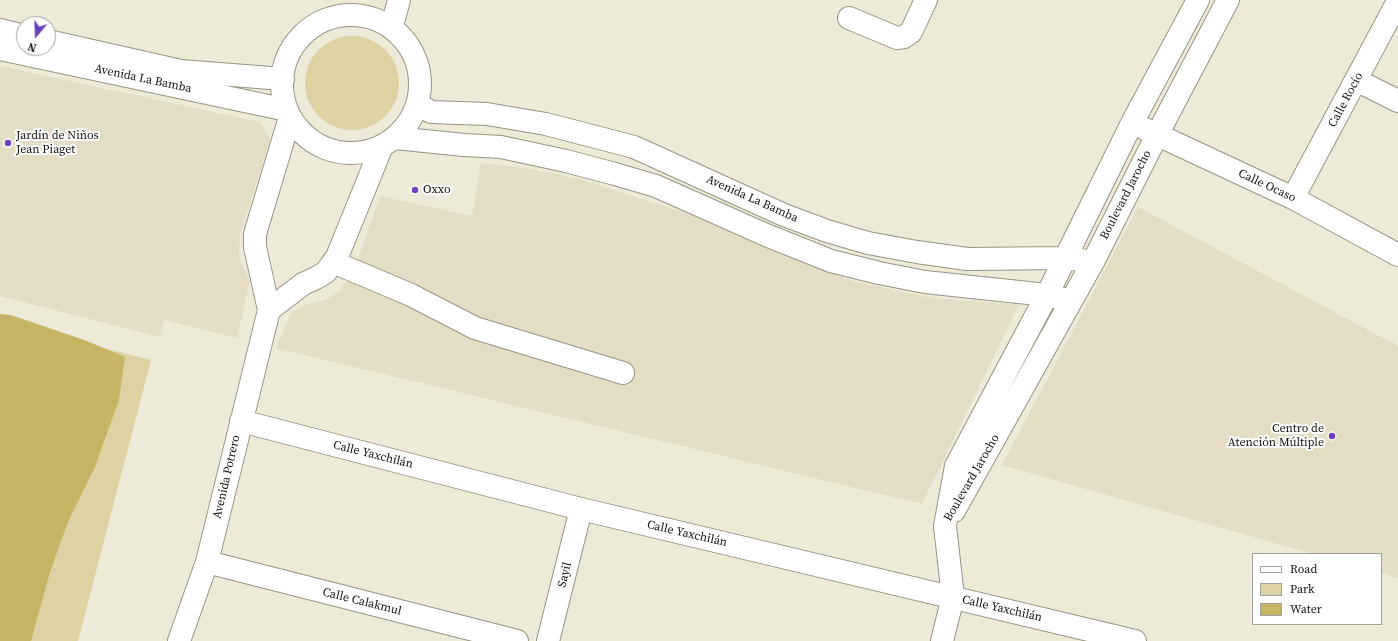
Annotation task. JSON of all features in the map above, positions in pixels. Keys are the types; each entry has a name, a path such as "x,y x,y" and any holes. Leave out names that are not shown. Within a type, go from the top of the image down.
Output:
{"street":[{"path":"392,26 399,0"},
{"path":"849,18 897,38 904,38 911,32 926,0"},
{"name":"Boulevard Jarocho","path":"945,526 956,466 1047,295 1132,123 1198,0"},
{"name":"Boulevard Jarocho","path":"945,526 1093,262 1157,135 1228,0"},
{"name":"Calle Rocío","path":"1293,198 1398,1"},
{"path":"269,310 303,284 326,272 337,258 389,142 409,123 418,104 421,84 418,64 409,46 392,26 372,18 359,15 347,7 311,27 297,40 288,56 282,79 282,92 289,113 303,134 321,146 341,152 362,152 389,142 501,147 566,161 656,186 766,235 831,261 879,273 925,282 1047,295 1072,301"},
{"path":"0,30 16,34"},
{"name":"Avenida La Bamba","path":"56,43 181,71 282,79"},
{"name":"Avenida La Bamba","path":"0,49 289,113"},
{"path":"1356,80 1398,101"},
{"name":"Avenida La Bamba","path":"418,104 431,112 486,114 531,122 634,147 784,215 827,231 868,243 916,252 967,259 1066,258 1093,262"},
{"name":"Avenida Potrero","path":"179,641 207,562 269,310 255,247 255,234 289,113"},
{"name":"Calle Ocaso","path":"1132,123 1293,198 1398,254"},
{"path":"333,262 411,295 475,328 622,373"},
{"name":"Calle Yaxchilán","path":"241,421 581,509 1135,641"},
{"name":"Sayil","path":"548,641 581,509"},
{"path":"942,641 952,597 945,526"},
{"name":"Calle Calakmul","path":"207,562 517,641"}],"shaded area":[{"path":"0,66 260,122 270,140 240,234 239,257 250,281 237,338 164,320 160,337 0,296"},
{"path":"481,163 526,168 580,179 691,215 772,251 852,281 931,298 1019,305 922,504 276,348 291,313 302,306 328,299 340,290 354,270 380,196 472,216"},
{"path":"1138,207 1398,346 1398,578 1382,573 1382,553 1310,553 1002,465"}],"green space":[{"path":"352,36 370,39 385,50 396,65 399,83 396,101 385,116 370,127 352,130 334,127 319,116 308,101 305,83 308,65 319,50 334,39"},
{"path":"0,322 151,360 78,641 0,641"}],"water":[{"path":"0,314 11,315 87,341 125,357 119,400 95,467 68,522 50,572 31,641 0,641"}],"place":[{"name":"Jardín de Niños Jean Piaget","path":"8,143"},
{"name":"Oxxo","path":"415,190"},
{"name":"Centro de Atención Múltiple","path":"1332,436"}]}
